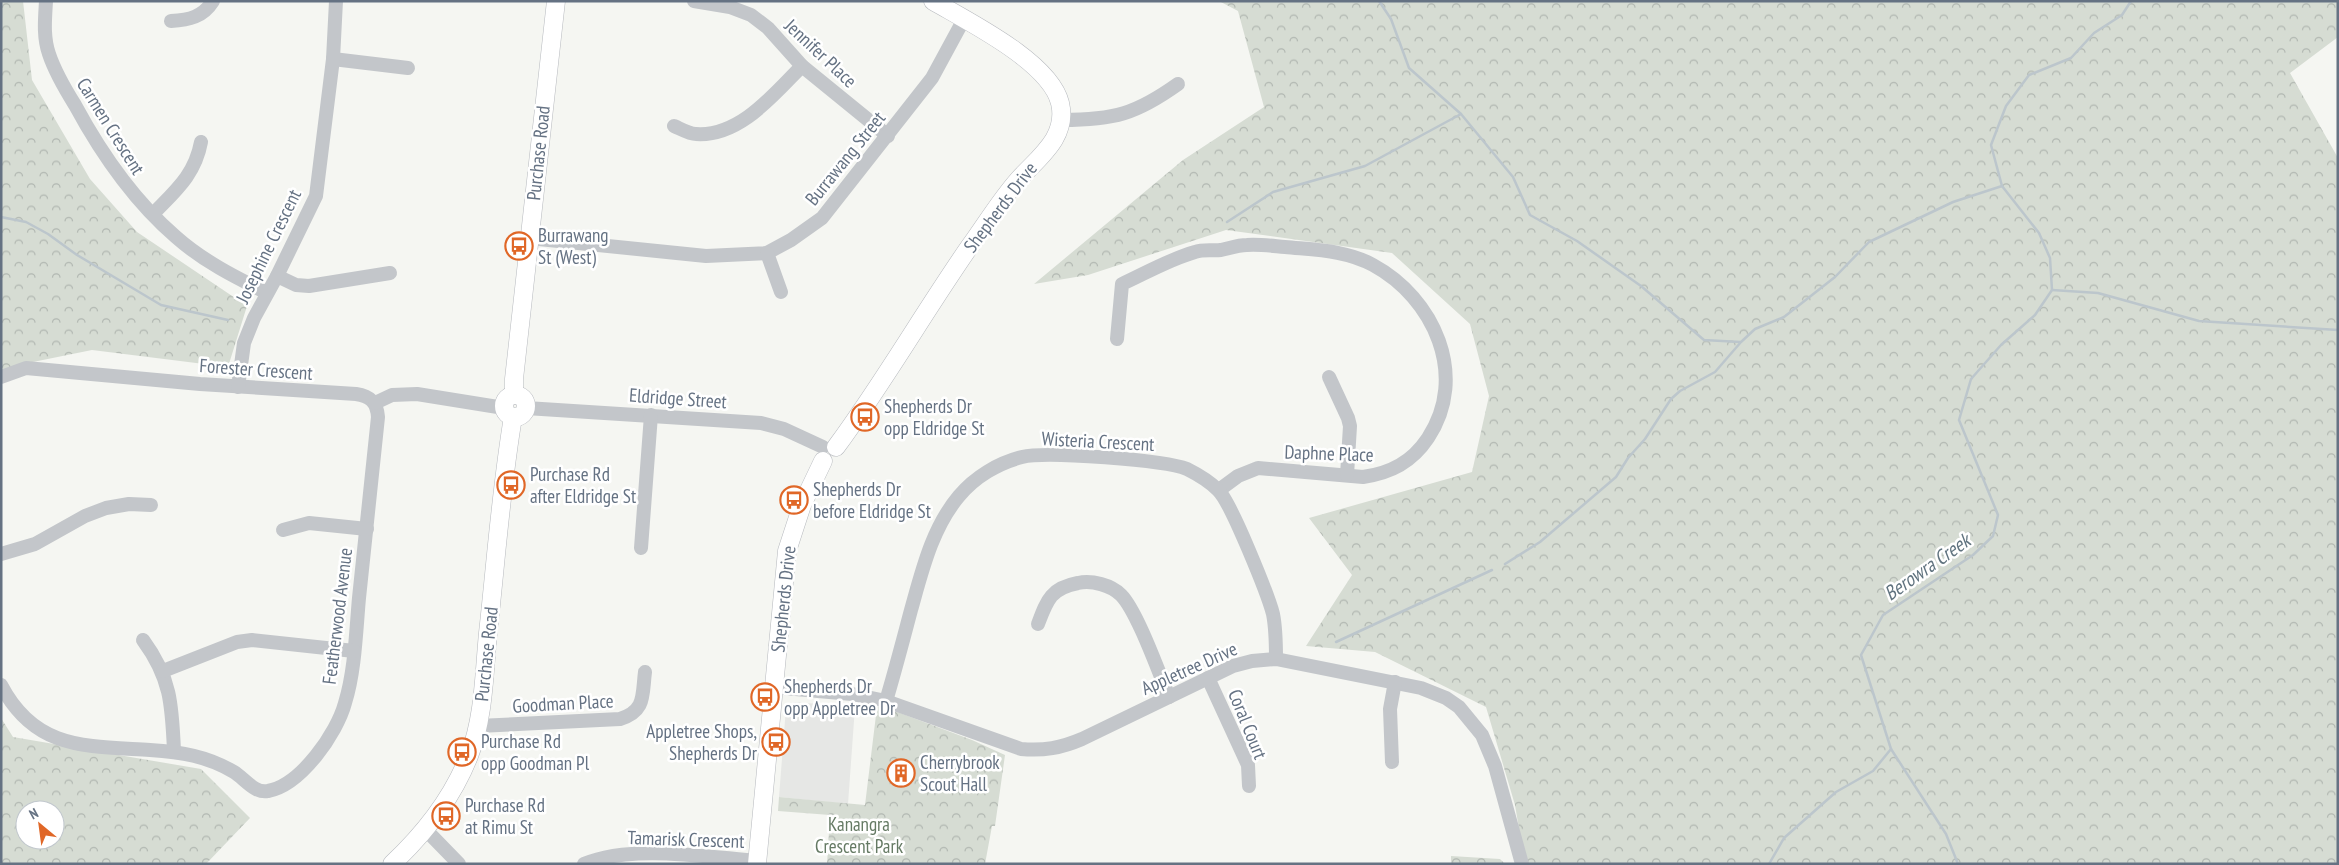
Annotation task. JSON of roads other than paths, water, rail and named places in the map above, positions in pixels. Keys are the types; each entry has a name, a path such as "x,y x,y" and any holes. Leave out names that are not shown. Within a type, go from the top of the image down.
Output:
{"main road":[{"name":"Purchase Road","path":"392,864 426,830 457,782 469,756 478,726 514,407 514,379 556,1"},
{"path":"933,1 1020,54 1036,68 1057,94 1062,120"},
{"name":"Shepherds Drive","path":"758,862 787,551 802,505 827,452 873,395 940,289 1016,182 1058,135 1062,120"}],"street":[{"name":"Carmen Crescent","path":"46,1 45,28 48,53 61,81 95,142 112,167 134,196 177,238 222,270 266,293"},
{"path":"171,21 197,16 207,10 213,1"},
{"name":"Josephine Crescent","path":"238,387 244,343 266,293 277,276 316,196 333,59 336,1"},
{"name":"Jennifer Place","path":"694,1 730,7 751,15 768,28 802,66 888,136"},
{"name":"Burrawang Street","path":"529,238 706,256 767,253 791,240 822,218 932,78 964,19"},
{"path":"333,59 408,68"},
{"path":"674,126 694,134 714,133 738,123 760,108 802,66"},
{"path":"1062,120 1092,120 1115,117 1154,101 1178,84"},
{"path":"153,214 188,177 198,160 202,142"},
{"name":"Daphne Place","path":"1117,339 1122,284 1196,251 1220,250 1248,244 1325,250 1349,255 1372,264 1392,277 1413,297 1427,316 1441,347 1446,375 1446,394 1441,414 1422,447 1396,469 1380,475 1363,477 1258,468 1238,476 1219,490"},
{"path":"767,253 781,292"},
{"path":"277,276 296,285 309,286 390,273"},
{"name":"Forester Crescent","path":"1,377 26,368 238,387 366,395 375,403"},
{"path":"1329,377 1350,426 1347,476"},
{"path":"375,403 392,395 417,394 514,407"},
{"name":"Featherwood Avenue","path":"174,751 201,756 218,763 238,774 259,791 267,792 281,787 298,775 320,752 336,725 346,703 354,651 378,417 375,403"},
{"name":"Eldridge Street","path":"514,407 761,423 784,428 827,452"},
{"path":"641,548 651,415"},
{"name":"Wisteria Crescent","path":"886,701 930,547 942,522 959,497 977,479 999,465 1022,457 1043,454 1164,463 1186,469 1219,490 1231,509 1272,611 1276,633 1276,659"},
{"path":"1,554 42,541 85,516 106,508 129,504 151,505"},
{"path":"283,530 310,523 366,529"},
{"path":"1038,624 1048,599 1064,586 1084,582 1104,585 1121,595 1132,611 1169,697"},
{"path":"1,685 27,721 44,733 62,741 82,746 174,751 172,708 163,671 143,640"},
{"path":"163,671 237,642 252,640 354,651"},
{"name":"Appletree Drive","path":"773,687 852,694 886,701 1021,749 1041,750 1062,747 1082,740 1233,666 1252,661 1276,659 1421,688 1446,698 1459,707 1482,735 1495,766 1522,864"},
{"name":"Goodman Place","path":"478,726 620,719 633,715 641,704 645,672"},
{"name":"Coral Court","path":"1208,678 1248,765 1249,786"},
{"path":"1392,762 1390,709 1395,682"},
{"path":"426,830 459,864"},
{"name":"Tamarisk Crescent","path":"584,864 595,859 623,854 646,853 758,862"}],"waterway":[{"path":"1379,1 1391,19 1409,68 1461,114 1513,177 1530,215 1577,241 1641,286 1704,340 1740,342"},
{"name":"Berowra Creek","path":"1958,864 1946,834 1891,749 1861,655 1883,615 1973,555 1993,536 1998,515 1959,420 1971,379 2001,345 2035,315 2052,290 2050,258 2039,233 2002,186 1991,145 2006,106 2029,75 2071,58 2094,33 2122,15 2131,1"},
{"path":"1227,222 1273,192 1365,166 1461,114"},
{"path":"1505,564 1540,542 1616,477 1628,458 1645,439 1671,399 1680,391 1715,372 1755,329 1784,317 1835,277 1869,242 1953,202 2002,186"},
{"path":"1,217 26,222 48,234 77,255 161,305 228,320"},
{"path":"2052,290 2098,293 2199,321 2338,330"},
{"path":"1336,642 1492,570"},
{"path":"1769,864 1784,838 1836,792 1873,771 1891,749"}],"place":[{"name":"Burrawang St (West)","path":"519,246"},
{"name":"Shepherds Dr opp Eldridge St","path":"865,417"},
{"name":"Purchase Rd after Eldridge St","path":"511,485"},
{"name":"Shepherds Dr before Eldridge St","path":"794,500"},
{"name":"Shepherds Dr opp Appletree Dr","path":"765,697"},
{"name":"Appletree Shops, Shepherds Dr","path":"776,742"},
{"name":"Purchase Rd opp Goodman Pl","path":"462,752"},
{"name":"Cherrybrook Scout Hall","path":"901,773"},
{"name":"Purchase Rd at Rimu St","path":"446,816"}],"park label":[{"name":"Kanangra Crescent Park","path":"859,835"}]}
